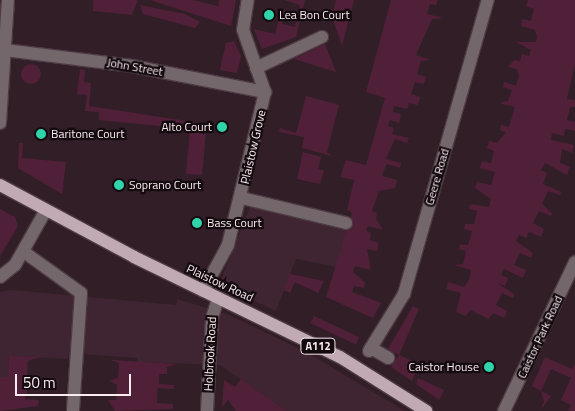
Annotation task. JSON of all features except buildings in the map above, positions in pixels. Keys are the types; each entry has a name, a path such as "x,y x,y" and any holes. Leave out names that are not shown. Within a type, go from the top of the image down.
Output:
{"main road":[{"name":"Plaistow Road","path":"0,185 203,291 353,364 426,411"}],"street":[{"path":"0,123 5,50 3,19 8,0"},
{"path":"248,0 242,30 265,92"},
{"name":"Geere Road","path":"388,358 370,349 404,294 488,0"},
{"path":"256,68 322,37"},
{"name":"John Street","path":"5,50 132,66 265,92"},
{"name":"Plaistow Grove","path":"203,291 228,245 242,198 265,92"},
{"path":"242,198 346,223"},
{"path":"0,277 24,252 46,210"},
{"path":"24,252 80,293 73,411"},
{"name":"Caistor Park Road","path":"504,411 575,262"},
{"name":"Holbrook Road","path":"207,411 212,318 218,298"}],"shaded area":[{"path":"93,0 138,0 132,15 93,11"},
{"path":"150,0 193,0 218,6 219,0 236,0 231,26"},
{"path":"284,0 305,0 296,37 262,49 254,29 275,34 281,10 285,11 282,24 295,27 300,5"},
{"path":"336,0 354,0 342,46 332,17"},
{"path":"391,0 438,0 436,5 430,4 427,14 443,18 432,19 416,55 431,60 421,61 417,74 426,77 424,84 415,82 411,94 420,97 418,105 409,103 407,109 394,106 393,112 401,114 399,123 390,120 388,126 394,128 392,134 409,138 407,143 395,139 386,159 401,163 400,168 387,164 382,176 397,180 395,188 379,191 372,211 377,213 376,219 383,230 368,226 366,231 371,233 370,240 379,243 377,251 367,249 371,270 355,266 353,272 365,283 364,288 354,286 352,292 381,303 373,318 326,297 352,213 347,210 354,180 340,177 346,160 366,165 385,98 366,92"},
{"path":"528,0 575,0 575,64 567,99 575,100 575,107 570,107 567,120 575,122 575,131 565,129 564,136 552,133 551,140 574,145 572,153 562,149 560,163 570,167 567,175 545,163 541,170 547,173 543,184 561,192 560,195 548,191 542,204 552,213 551,216 539,211 533,223 544,229 541,237 529,232 526,238 519,235 516,241 533,253 531,258 520,253 514,265 526,270 523,278 504,269 501,275 508,278 505,286 497,283 514,294 513,298 502,293 496,305 507,311 504,318 493,313 489,319 470,310 466,316 456,312 461,293 446,289 448,282 464,287 469,280 471,270 454,265 463,264 466,251 459,249 460,245 468,245 472,231 464,229 465,224 474,224 477,211 469,209 470,204 489,207 491,199 475,188 477,182 491,185 495,172 480,168 482,161 491,163 494,151 487,148 489,141 497,143 506,132 500,130 501,125 509,127 515,107 499,103 508,101 512,90 503,87 504,82 516,86 519,76 517,69 508,67 514,60 520,61 522,54 529,56 531,50 516,42 536,42 535,30 521,26 522,19 531,21 534,9 526,6"},
{"path":"140,5 185,14 200,22 195,28 143,14"},
{"path":"234,41 241,56 237,73 220,70 226,43"},
{"path":"325,44 336,72 294,59"},
{"path":"31,64 38,67 41,74 38,81 31,84 24,81 21,74 24,67"},
{"path":"80,69 85,70 84,82 91,83 89,106 213,125 212,132 206,132 202,175 186,174 190,129 99,120 99,112 85,111 87,95 77,94"},
{"path":"306,96 339,105 327,152 332,156 302,148 304,137 279,132 280,128 296,133"},
{"path":"19,143 23,143 22,158 66,162 62,194 18,168"},
{"path":"303,152 321,157 318,169 324,171 320,184 297,179"},
{"path":"250,207 349,225 337,267 296,259 276,311 225,287 221,280"},
{"path":"0,209 15,217 18,226 0,256"},
{"path":"290,274 324,281 318,293 295,282 290,293 284,290"},
{"path":"12,290 176,305 177,299 229,315 306,352 405,411 287,411 220,365 137,362 137,358 69,353 68,359 9,356 8,378 0,377 0,292"},
{"path":"413,306 419,309 399,355 388,349"},
{"path":"314,316 359,337 356,344 311,323"},
{"path":"399,355 419,364 412,381 391,367"},
{"path":"9,356 40,357 28,361 27,377 40,381 29,383 25,399 39,400 38,406 0,411 0,377 8,377"},
{"path":"545,357 572,369 575,364 575,411 568,411 571,405 561,400 571,378 551,369 541,391 532,386"},
{"path":"111,360 176,364 167,367 167,374 159,374 159,384 174,385 174,389 158,388 157,394 157,403 173,404 173,409 115,411 108,400 116,400 117,385 110,381 118,378 119,363"},
{"path":"418,378 444,390 439,400 416,384"},
{"path":"241,379 287,411 236,411 228,400 222,407 224,380 235,387"},
{"path":"541,391 551,396 540,411 544,402"}],"place":[{"name":"Lea Bon Court","path":"269,15"},
{"name":"Alto Court","path":"222,127"},
{"name":"Baritone Court","path":"41,134"},
{"name":"Soprano Court","path":"119,185"},
{"name":"Bass Court","path":"197,223"},
{"name":"Caistor House","path":"489,367"}]}
